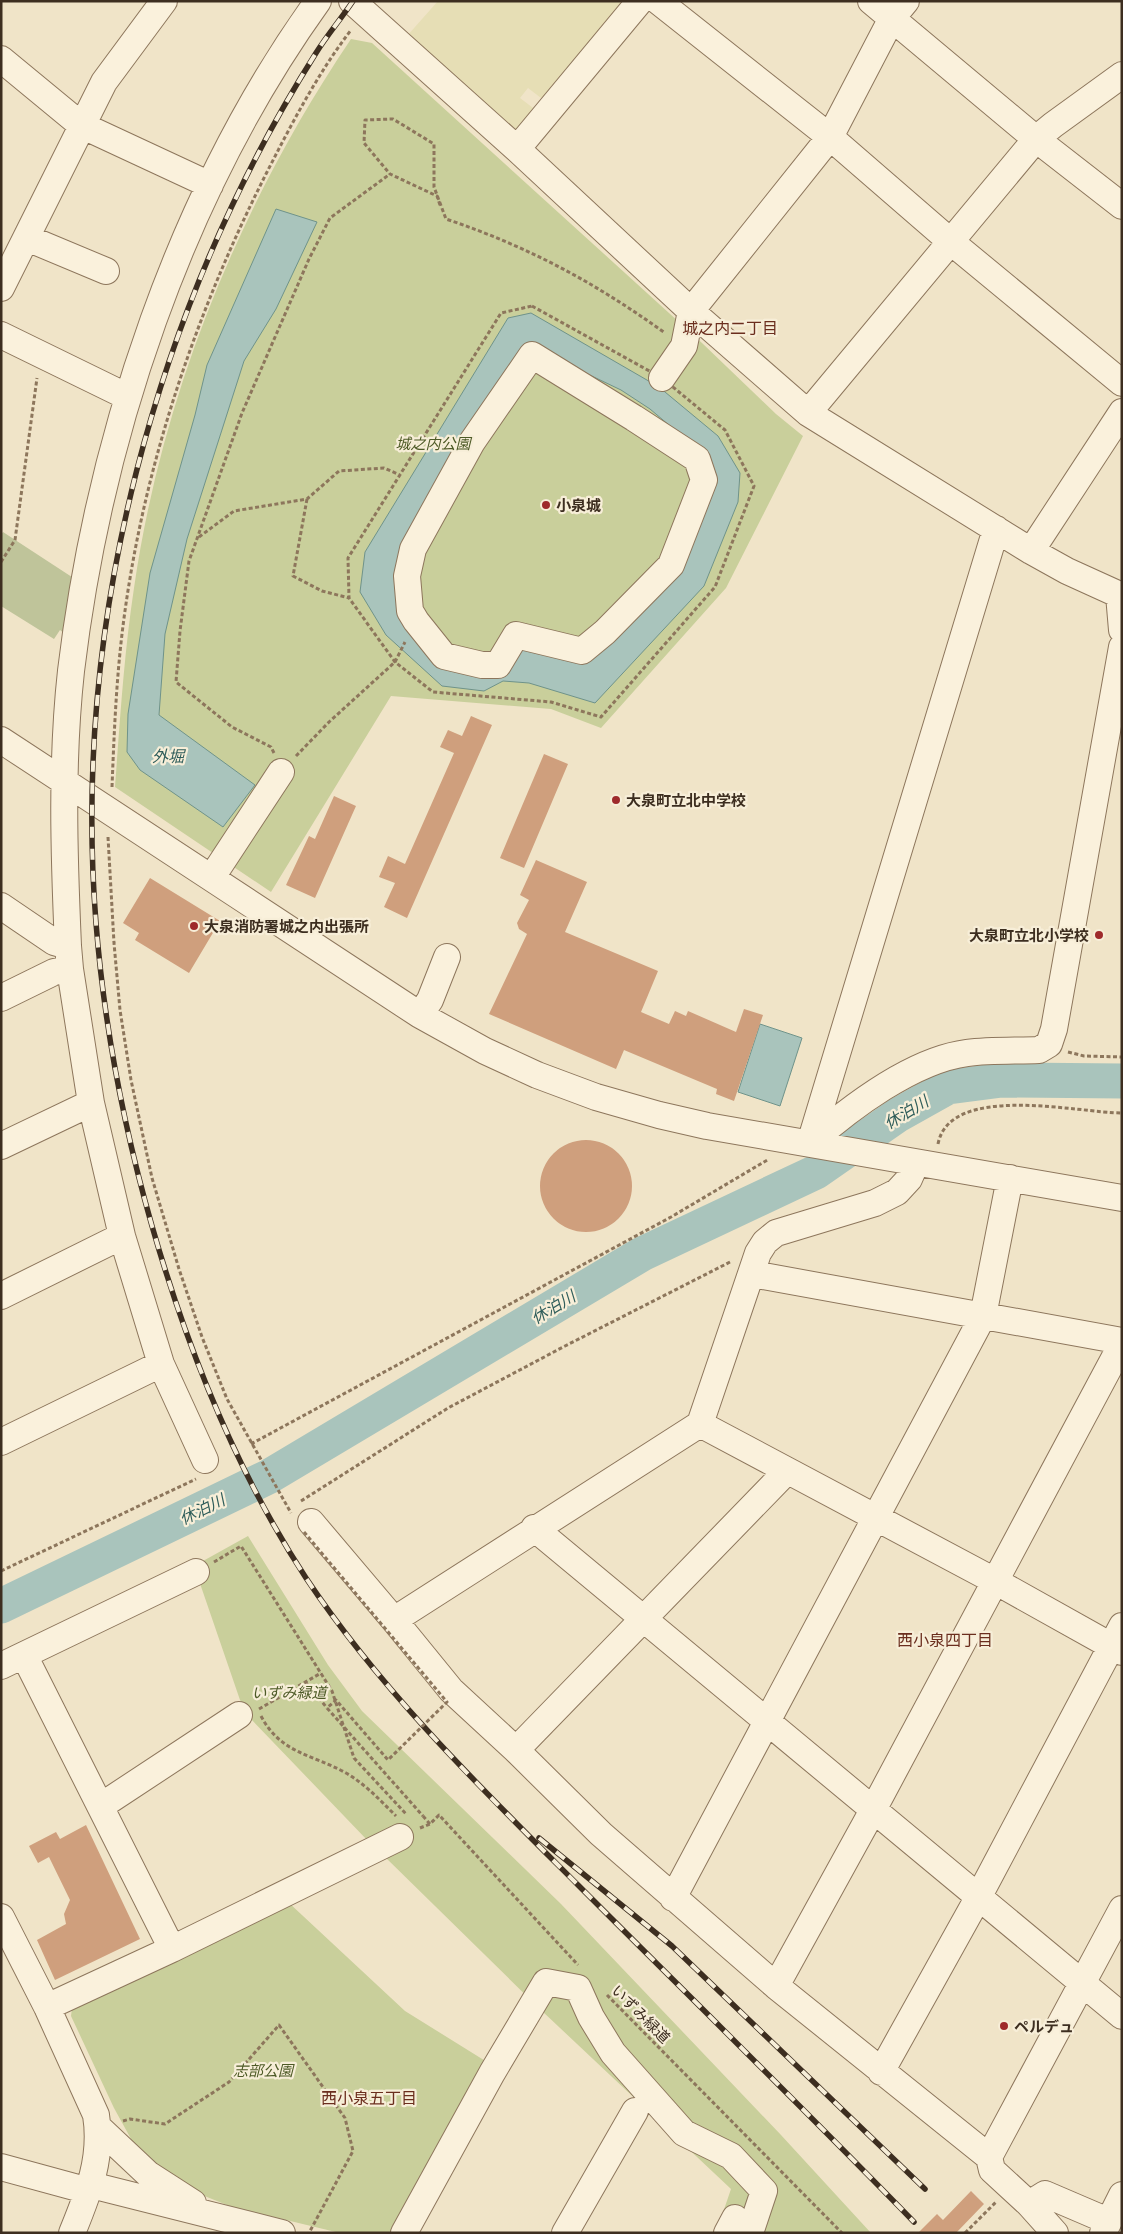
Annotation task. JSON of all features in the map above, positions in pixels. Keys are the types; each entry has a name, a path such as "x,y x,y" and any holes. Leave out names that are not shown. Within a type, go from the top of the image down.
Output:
{"street":[{"path":"1,288 81,125 108,76 164,1"},
{"path":"203,1468 162,1364 122,1236 91,1103 69,958 64,781 71,673 78,618 105,482 128,397 160,305 210,185 241,126 286,50 318,1"},
{"path":"517,149 640,1"},
{"path":"658,1 830,137 950,241 1122,382"},
{"path":"871,1 899,10 1036,139 1122,206"},
{"path":"361,10 517,149 691,311 808,413 1066,571 1120,596 1122,630"},
{"path":"662,378 684,346 691,311 830,137 899,10"},
{"path":"1,59 81,125 210,185"},
{"path":"808,413 1036,139 1053,124 1122,75"},
{"path":"27,238 106,271"},
{"path":"1,335 128,397"},
{"path":"532,355 634,418 696,459 704,480 671,565 606,632 582,651 516,635 498,665 482,665 444,656 416,622 410,611 406,576 413,548 472,442 532,355"},
{"path":"1031,550 1122,412"},
{"path":"820,1145 996,529"},
{"path":"820,1145 844,1115 894,1081 932,1061 966,1053 1039,1050 1049,1044 1054,1029 1122,647"},
{"path":"1,740 420,1014 485,1052 537,1075 596,1097 707,1126 1122,1198"},
{"path":"212,877 281,772"},
{"path":"1,906 54,942 69,958"},
{"path":"420,1014 430,1000 447,957"},
{"path":"1,998 54,972 69,958"},
{"path":"1,1146 91,1103"},
{"path":"394,1620 534,1528 700,1424 764,1242 776,1233 875,1202 897,1192 924,1163"},
{"path":"673,1898 983,1316 1010,1178"},
{"path":"1,1296 122,1236"},
{"path":"754,1266 983,1316 1121,1341 1118,1351 995,1581 776,1986"},
{"path":"1,1442 162,1364"},
{"path":"700,1424 995,1581 1118,1641 881,2072"},
{"path":"516,1750 787,1471"},
{"path":"301,1516 394,1620 451,1690 516,1750 601,1834 776,1986 989,2157 992,2170 1029,2204 1056,2233"},
{"path":"534,1528 1122,2016"},
{"path":"172,1949 100,1806 13,1661 196,1572"},
{"path":"100,1806 249,1712"},
{"path":"47,2007 172,1949 406,1828"},
{"path":"989,2157 1122,1909"},
{"path":"1,1917 90,2097 98,2127 98,2154 90,2188 72,2233"},
{"path":"404,2233 492,2073 546,1982 578,1988 591,2017 613,2053 684,2133 731,2156 764,2191 738,2228"},
{"path":"565,2233 635,2111"},
{"path":"98,2127 148,2174 180,2196 222,2218"},
{"path":"1,2167 282,2233"},
{"path":"1029,2204 1045,2194 1105,2227 1122,2195"}],"path":[{"path":"111,794 115,705 122,633 148,493 193,341 252,202 294,120 361,10"},
{"path":"440,205 437,196 390,174 364,144 365,120 393,119 434,144 434,187 446,219 493,235 543,258 620,302 684,346"},
{"path":"390,174 330,218 309,259 242,413 189,561 176,682 232,727 271,747 281,772 329,722 395,662"},
{"path":"532,306 662,378 725,430 754,486 715,587 601,716 551,702 433,692 395,662 349,598 348,558 400,475 500,313 532,306"},
{"path":"1,562 15,540 38,375 44,356"},
{"path":"198,537 234,511 307,499 339,471 384,468 400,475"},
{"path":"307,499 293,576 322,592 349,598"},
{"path":"110,830 108,838 109,874 120,1010 131,1080 152,1178 179,1269 202,1337 227,1399 284,1504"},
{"path":"1062,1051 1084,1056 1122,1057"},
{"path":"924,1163 947,1125 956,1117 984,1107 1012,1105 1122,1113"},
{"path":"251,1444 671,1217 765,1162 773,1155"},
{"path":"301,1516 448,1408 730,1262 754,1266"},
{"path":"1,1571 203,1468"},
{"path":"287,1508 301,1516 447,1702 388,1760 336,1700 327,1708"},
{"path":"196,1572 241,1546 332,1691 354,1758 406,1828"},
{"path":"321,1672 249,1712 266,1724 283,1744 344,1772 360,1782 406,1828"},
{"path":"305,1682 320,1698 326,1694 326,1690 323,1687 318,1687 315,1693 430,1824"},
{"path":"406,1828 430,1824 438,1815 580,1967"},
{"name":"いずみ緑道","path":"600,1989 842,2233"},
{"path":"98,2127 130,2119 165,2124 229,2082 279,2025 345,2118 353,2151 309,2233"},
{"path":"965,2233 1002,2196"}],"shaded area":[{"path":"438,1 629,1 545,101 528,88 520,98 537,111 523,128 509,130 407,36"}],"green space":[{"name":"城之内公園","path":"351,39 372,43 702,343 776,414 803,436 726,588 601,728 551,709 391,696 271,892 115,787 125,662 134,588 147,515 164,443 186,372 212,302 241,233 311,101"},
{"path":"3,532 78,581 70,638 60,630 54,639 1,606 1,535"},
{"name":"いずみ緑道","path":"248,1536 328,1665 362,1711 561,1904 781,2135 871,2233 716,2233 731,2189 542,2011 384,1856 413,1840 399,1825 368,1841 251,1719 240,1700 194,1566"},
{"name":"志部公園","path":"288,1902 405,2011 487,2062 395,2233 340,2233 232,2207 202,2195 165,2174 136,2148 114,2108 71,2016 72,2008"}],"water":[{"name":"外堀","path":"276,209 317,222 276,309 244,361 187,539 165,634 159,715 255,785 223,827 140,770 127,752 128,714 150,573 195,415 207,365"},
{"path":"531,313 659,387 718,436 740,473 738,502 704,586 595,703 529,683 503,681 484,691 442,686 386,635 360,592 365,552 508,318","holes":["529,346 621,390 650,409 702,453 676,569 584,656 519,640 484,673 406,619 404,547"]},
{"path":"760,1024 802,1038 780,1106 738,1092"}],"building":[{"path":"471,716 492,725 407,918 384,907 395,883 379,877 388,856 405,864 454,753 440,747 448,730 462,736"},
{"path":"544,754 568,764 524,868 500,858"},
{"path":"334,796 356,806 315,898 286,885 309,836 315,839"},
{"path":"536,860 587,882 565,932 658,971 641,1012 669,1024 675,1011 686,1016 688,1011 736,1032 744,1009 763,1015 734,1101 716,1094 717,1089 624,1050 616,1069 489,1014 527,934 519,929 517,923 529,900 520,895"},
{"path":"150,878 220,921 189,973 135,940 139,933 123,923"},
{"path":"586,1140 604,1143 619,1153 629,1168 632,1186 629,1204 619,1219 604,1229 586,1232 568,1229 553,1219 543,1204 540,1186 543,1168 553,1153 568,1143"},
{"path":"86,1825 140,1939 55,1980 37,1940 66,1924 64,1914 70,1900 49,1857 38,1863 29,1846 56,1832 60,1839"},
{"path":"971,2191 984,2204 956,2233 918,2233 937,2214 943,2220"}],"waterway":[{"name":"休泊川","path":"1,1606 268,1477 642,1254 816,1172 898,1115 948,1087 1002,1080 1122,1081"}],"railway":[{"path":"353,1 316,53 259,151 210,254 169,361 137,471 113,583 98,696 92,810 96,923 104,1000 116,1076 142,1189 181,1317 216,1408 257,1495 306,1578 336,1620 400,1700 470,1776 914,2222"},
{"path":"539,1838 672,1946 925,2189"}],"place":[{"name":"小泉城","path":"546,505"},
{"name":"大泉町立北中学校","path":"616,800"},
{"name":"大泉消防署城之内出張所","path":"194,926"},
{"name":"大泉町立北小学校","path":"1099,935"},
{"name":"ペルデュ","path":"1004,2026"}],"district":[{"name":"城之内二丁目","path":"730,328"},
{"name":"西小泉四丁目","path":"945,1640"},
{"name":"西小泉五丁目","path":"369,2098"}]}
